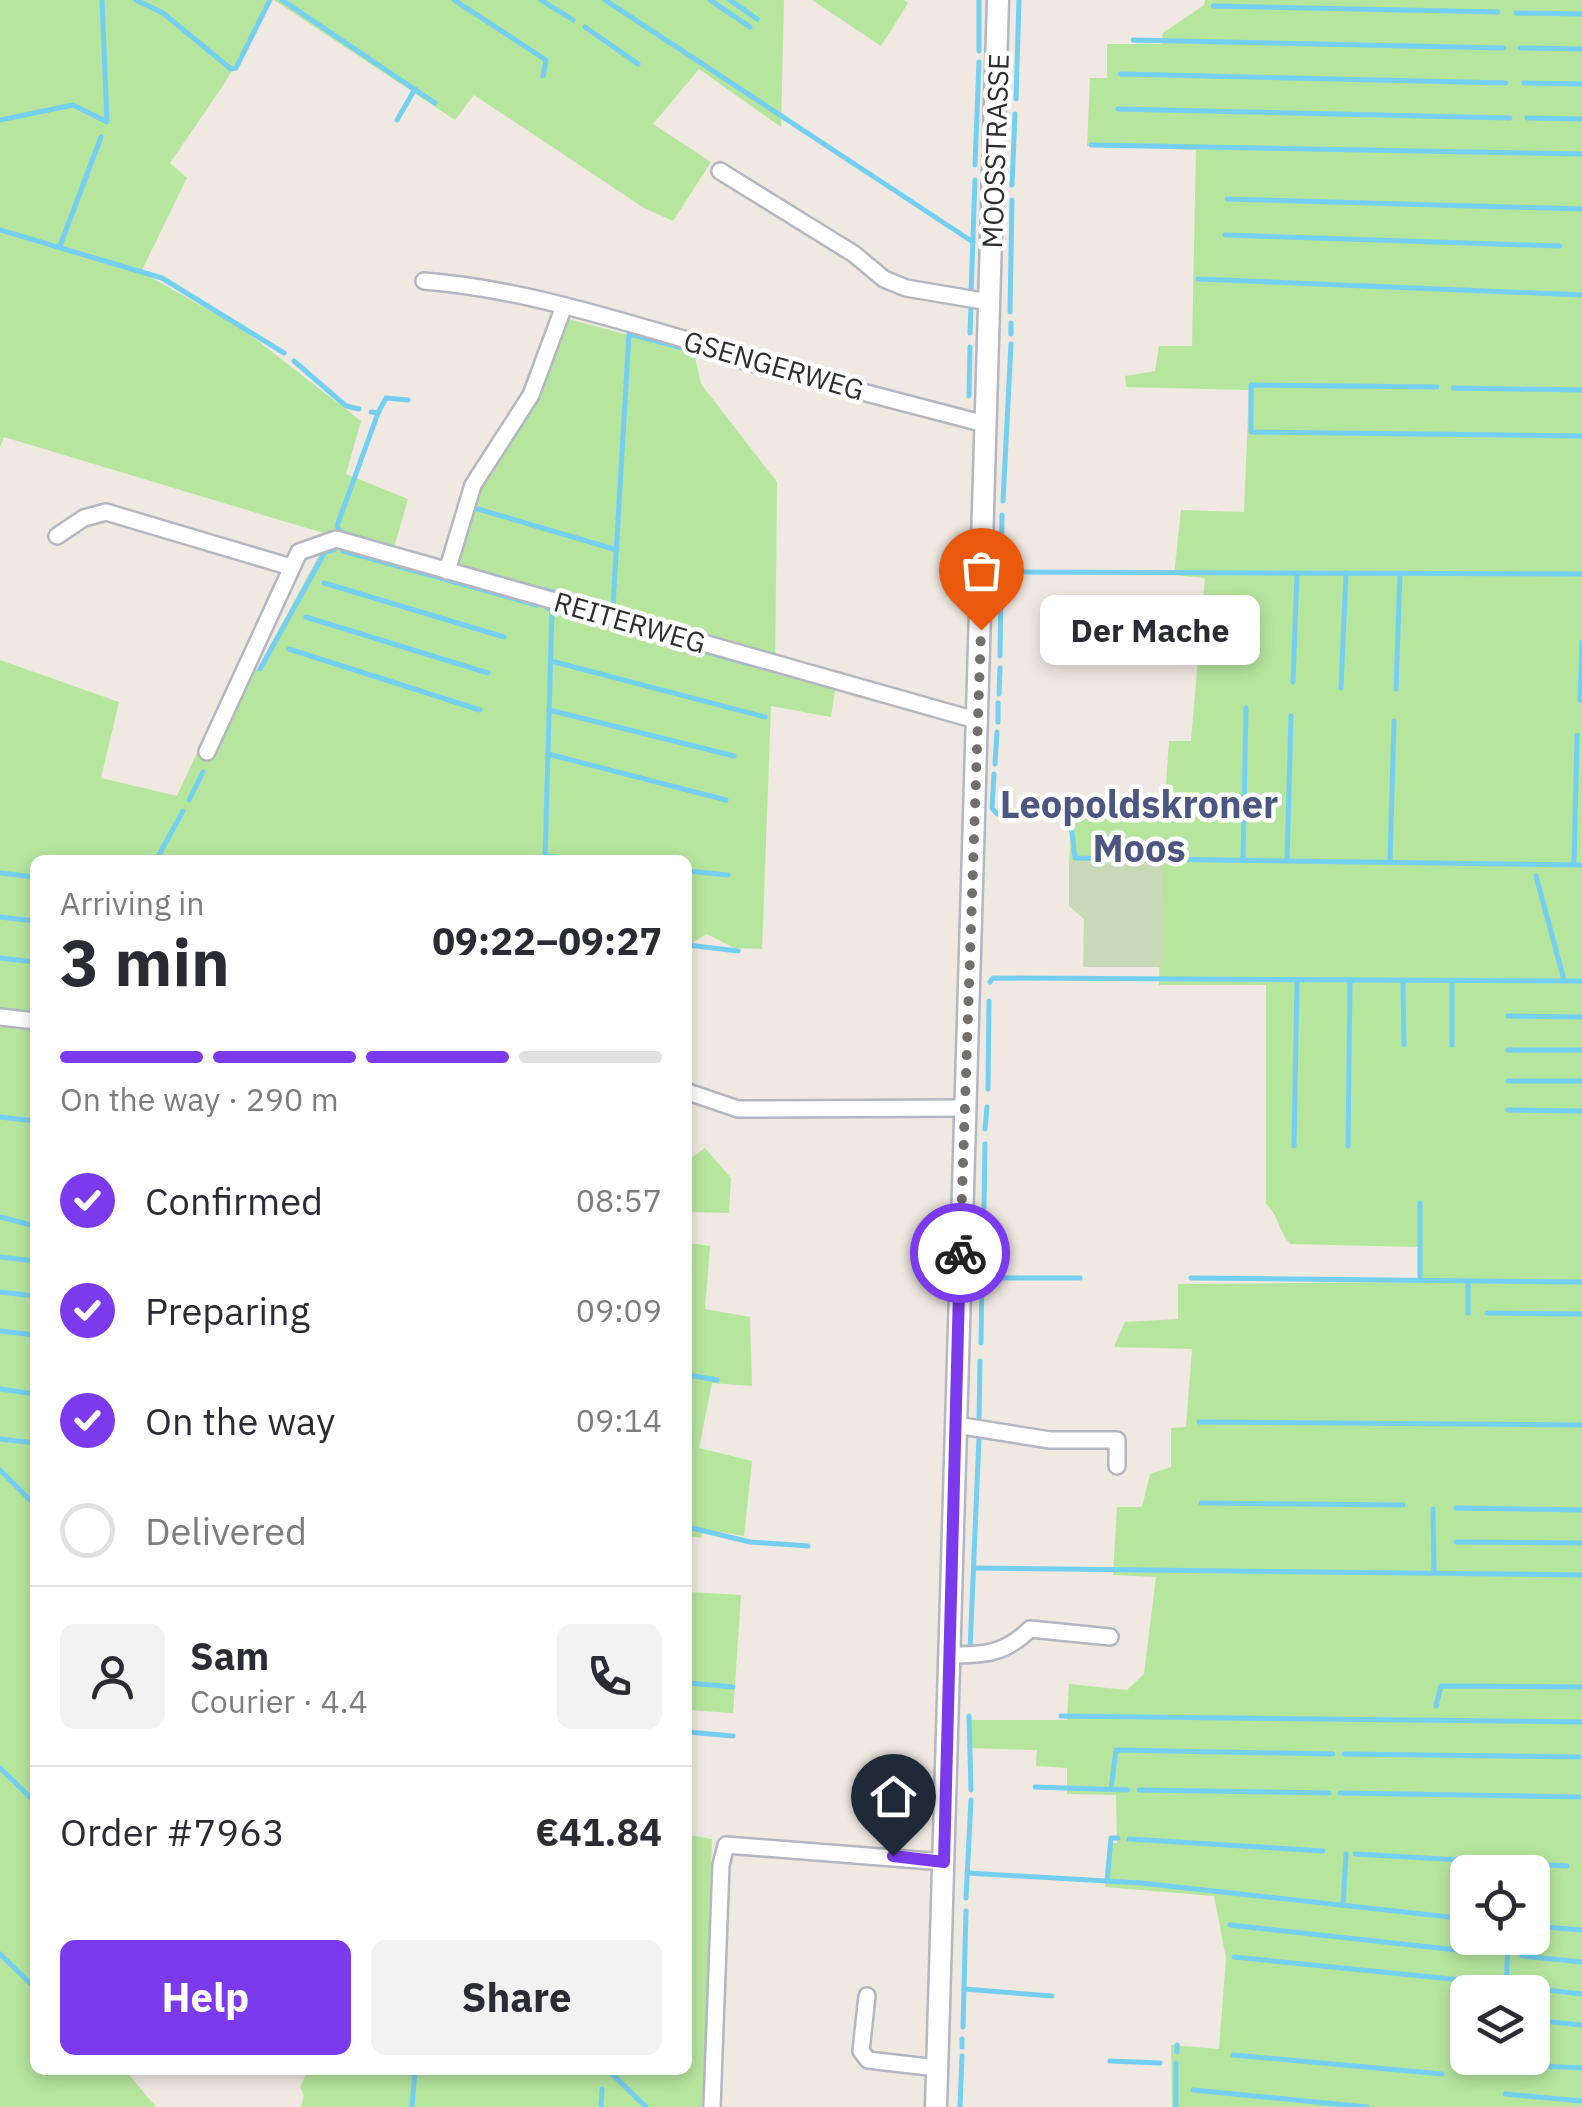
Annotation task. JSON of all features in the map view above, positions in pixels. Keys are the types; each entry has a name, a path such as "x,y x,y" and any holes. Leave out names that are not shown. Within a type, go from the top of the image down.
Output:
{"street":[{"name":"MOOSSTRASSE","path":"936,2107 985,424 998,104 998,0"},
{"path":"720,170 854,254 884,279 906,288 989,302"},
{"name":"GSENGERWEG","path":"424,280 468,284 564,306 725,351 744,361 985,424"},
{"path":"447,571 473,484 531,394 564,306"},
{"path":"57,536 84,518 106,512 291,567 206,752"},
{"name":"REITERWEG","path":"291,567 299,552 310,545 336,539 979,721"},
{"path":"0,1017 30,1020"},
{"path":"692,1093 738,1110 964,1108"},
{"path":"956,1424 1050,1440 1116,1440 1118,1466"},
{"path":"950,1655 988,1656 1013,1646 1030,1629 1110,1636"},
{"path":"712,2107 721,1865 726,1845 944,1862"},
{"path":"867,1996 861,2051 868,2060 937,2068"}],"green space":[{"path":"0,0 272,0 224,84 170,163 187,178 141,272 241,328 361,421 346,474 408,499 389,565 444,582 482,482 565,318 694,353 701,384 777,482 775,674 835,690 831,717 771,706 762,949 734,948 707,934 692,943 692,855 30,855 30,2075 129,2075 156,2107 0,2107 0,660 119,702 101,778 177,796 238,664 257,670 330,535 4,437 0,447"},
{"path":"274,0 784,0 781,127 699,69 653,124 711,162 673,221 644,208 474,95 455,120"},
{"path":"812,0 904,0 908,3 881,46"},
{"path":"1205,0 1582,0 1582,2107 1172,2107 1171,2045 1219,2049 1226,1958 1214,1896 1105,1887 1109,1843 1117,1843 1116,1795 1067,1794 1067,1768 1036,1766 1037,1750 968,1748 970,1720 1067,1720 1069,1684 1127,1690 1144,1674 1156,1577 1113,1575 1117,1507 1142,1507 1150,1474 1171,1467 1171,1428 1186,1427 1192,1349 1114,1347 1125,1322 1178,1319 1178,1284 1419,1282 1419,1247 1290,1244 1266,1204 1266,985 1159,985 1162,865 1069,861 1073,814 1164,813 1169,741 1191,741 1205,578 1174,575 1181,510 1244,512 1249,390 1126,387 1125,376 1155,371 1159,346 1192,346 1196,150 1087,146 1090,78 1107,78 1107,44 1161,44 1163,33 1204,5"},
{"path":"1069,861 1162,865 1161,967 1083,967 1084,919 1069,906"},
{"path":"705,1148 731,1178 729,1213 692,1212 692,1157"},
{"path":"692,1244 710,1246 705,1309 750,1317 752,1386 712,1383 699,1448 752,1461 744,1536 703,1529 701,1538 692,1537"},
{"path":"692,1592 741,1595 733,1713 692,1710"},
{"path":"692,1836 712,1839 703,2107 301,2107 304,2095 300,2087 306,2075 692,2075"}],"waterway":[{"path":"0,120 73,105 107,122 102,0"},
{"path":"136,0 163,13 231,69 236,68 270,0"},
{"path":"282,0 435,103"},
{"path":"454,0 546,60 543,76"},
{"path":"541,0 573,20"},
{"path":"605,0 973,242"},
{"path":"710,0 750,27"},
{"path":"730,0 757,19"},
{"path":"979,0 979,51"},
{"path":"1016,99 1019,0"},
{"path":"1213,6 1498,12"},
{"path":"1516,13 1582,14"},
{"path":"585,27 638,64"},
{"path":"1133,40 1504,48"},
{"path":"1520,48 1582,49"},
{"path":"975,165 979,62"},
{"path":"1120,74 1506,83"},
{"path":"1524,83 1582,84"},
{"path":"397,120 415,89"},
{"path":"1118,109 1510,118"},
{"path":"1012,185 1015,114"},
{"path":"1527,118 1582,119"},
{"path":"60,246 101,137"},
{"path":"1091,145 1582,154"},
{"path":"971,294 975,180"},
{"path":"1227,199 1582,209"},
{"path":"1010,312 1012,200"},
{"path":"0,230 162,278 284,353"},
{"path":"1225,235 1560,246"},
{"path":"1198,279 1582,295"},
{"path":"970,333 971,305"},
{"path":"1011,323 1011,334"},
{"path":"545,590 613,606 629,334 726,359"},
{"path":"1003,501 1011,344"},
{"path":"969,396 970,347"},
{"path":"294,361 346,406 359,409"},
{"path":"1437,387 1251,385 1251,432 1582,436"},
{"path":"1453,388 1582,390"},
{"path":"378,413 386,398 408,400"},
{"path":"371,412 378,413 337,526 340,532 390,547"},
{"path":"478,509 617,550"},
{"path":"1000,656 1002,515"},
{"path":"260,669 325,552 334,550"},
{"path":"343,551 537,605"},
{"path":"1004,572 1582,574"},
{"path":"1293,682 1297,573"},
{"path":"1341,688 1346,573"},
{"path":"1396,689 1400,573"},
{"path":"324,583 504,637"},
{"path":"547,608 750,664"},
{"path":"545,855 552,609"},
{"path":"306,617 488,673"},
{"path":"1580,700 1582,642"},
{"path":"289,649 480,710"},
{"path":"551,661 765,717"},
{"path":"999,694 1000,668"},
{"path":"998,703 998,722"},
{"path":"1243,860 1246,708"},
{"path":"549,710 734,756"},
{"path":"1287,861 1291,716"},
{"path":"1390,862 1394,721"},
{"path":"995,764 997,732"},
{"path":"1574,864 1577,735"},
{"path":"548,754 726,800"},
{"path":"189,800 203,772"},
{"path":"994,774 992,808 997,814 1070,817 1075,858 1582,865"},
{"path":"159,855 183,811"},
{"path":"692,871 728,875"},
{"path":"0,873 30,876"},
{"path":"1536,876 1564,980"},
{"path":"0,917 30,920"},
{"path":"692,945 738,951"},
{"path":"0,958 30,961"},
{"path":"990,982 993,978 1582,981"},
{"path":"1294,1146 1297,981"},
{"path":"1403,981 1404,1045"},
{"path":"1452,981 1452,1045"},
{"path":"1348,1146 1350,982"},
{"path":"988,1089 989,1001"},
{"path":"1508,1016 1582,1017"},
{"path":"1508,1050 1582,1050"},
{"path":"1508,1081 1582,1081"},
{"path":"985,1129 987,1107"},
{"path":"1508,1110 1582,1111"},
{"path":"0,1117 30,1120"},
{"path":"984,1208 985,1144"},
{"path":"1420,1203 1420,1280"},
{"path":"0,1217 30,1225"},
{"path":"983,1227 983,1254"},
{"path":"0,1257 30,1260"},
{"path":"981,1343 982,1273"},
{"path":"982,1278 1080,1278"},
{"path":"1191,1278 1582,1282"},
{"path":"1468,1282 1468,1313"},
{"path":"0,1292 30,1295"},
{"path":"1487,1313 1582,1314"},
{"path":"0,1331 30,1334"},
{"path":"979,1422 980,1361"},
{"path":"692,1376 717,1380"},
{"path":"0,1389 30,1393"},
{"path":"1199,1422 1582,1425"},
{"path":"970,1650 979,1438"},
{"path":"0,1439 30,1442"},
{"path":"0,1470 30,1500"},
{"path":"1201,1503 1403,1505"},
{"path":"1456,1508 1582,1510"},
{"path":"1433,1509 1434,1573"},
{"path":"692,1528 750,1542 808,1546"},
{"path":"1456,1542 1582,1543"},
{"path":"974,1568 1582,1575"},
{"path":"692,1683 733,1687"},
{"path":"1436,1706 1441,1686 1582,1687"},
{"path":"969,1716 971,1790"},
{"path":"1061,1716 1582,1722"},
{"path":"692,1732 733,1736"},
{"path":"1111,1789 1116,1750 1333,1754"},
{"path":"1344,1754 1579,1757"},
{"path":"0,1768 30,1797"},
{"path":"1035,1787 1128,1790"},
{"path":"1139,1790 1329,1793"},
{"path":"1340,1793 1579,1797"},
{"path":"966,1898 971,1800"},
{"path":"1107,1881 1111,1838 1118,1838"},
{"path":"1129,1839 1323,1851"},
{"path":"1343,1905 1346,1854"},
{"path":"1355,1854 1567,1866"},
{"path":"967,1873 1141,1883 1450,1917"},
{"path":"963,2027 966,1911"},
{"path":"1230,1925 1450,1949"},
{"path":"1550,1927 1582,1930"},
{"path":"0,1954 30,1983"},
{"path":"1507,1955 1507,1975"},
{"path":"1522,1956 1582,1962"},
{"path":"1234,1957 1450,1979"},
{"path":"964,1989 1052,1996"},
{"path":"1550,1990 1582,1994"},
{"path":"1550,2022 1582,2025"},
{"path":"962,2039 962,2047"},
{"path":"1177,2045 1177,2052"},
{"path":"1233,2055 1442,2074"},
{"path":"960,2107 962,2056"},
{"path":"1110,2061 1160,2063"},
{"path":"1176,2063 1176,2107"},
{"path":"1550,2066 1582,2068"},
{"path":"412,2107 415,2075"},
{"path":"613,2075 646,2107"},
{"path":"601,2107 602,2089"},
{"path":"1193,2090 1367,2107"},
{"path":"1505,2094 1582,2101"}],"way so far":[{"path":"960,1253 981,630"}],"place":[{"name":"Der Mache","path":"981,630"}],"district":[{"name":"Leopoldskroner Moos","path":"1139,824"}],"route":[{"path":"893,1856 944,1862 960,1253"}]}
